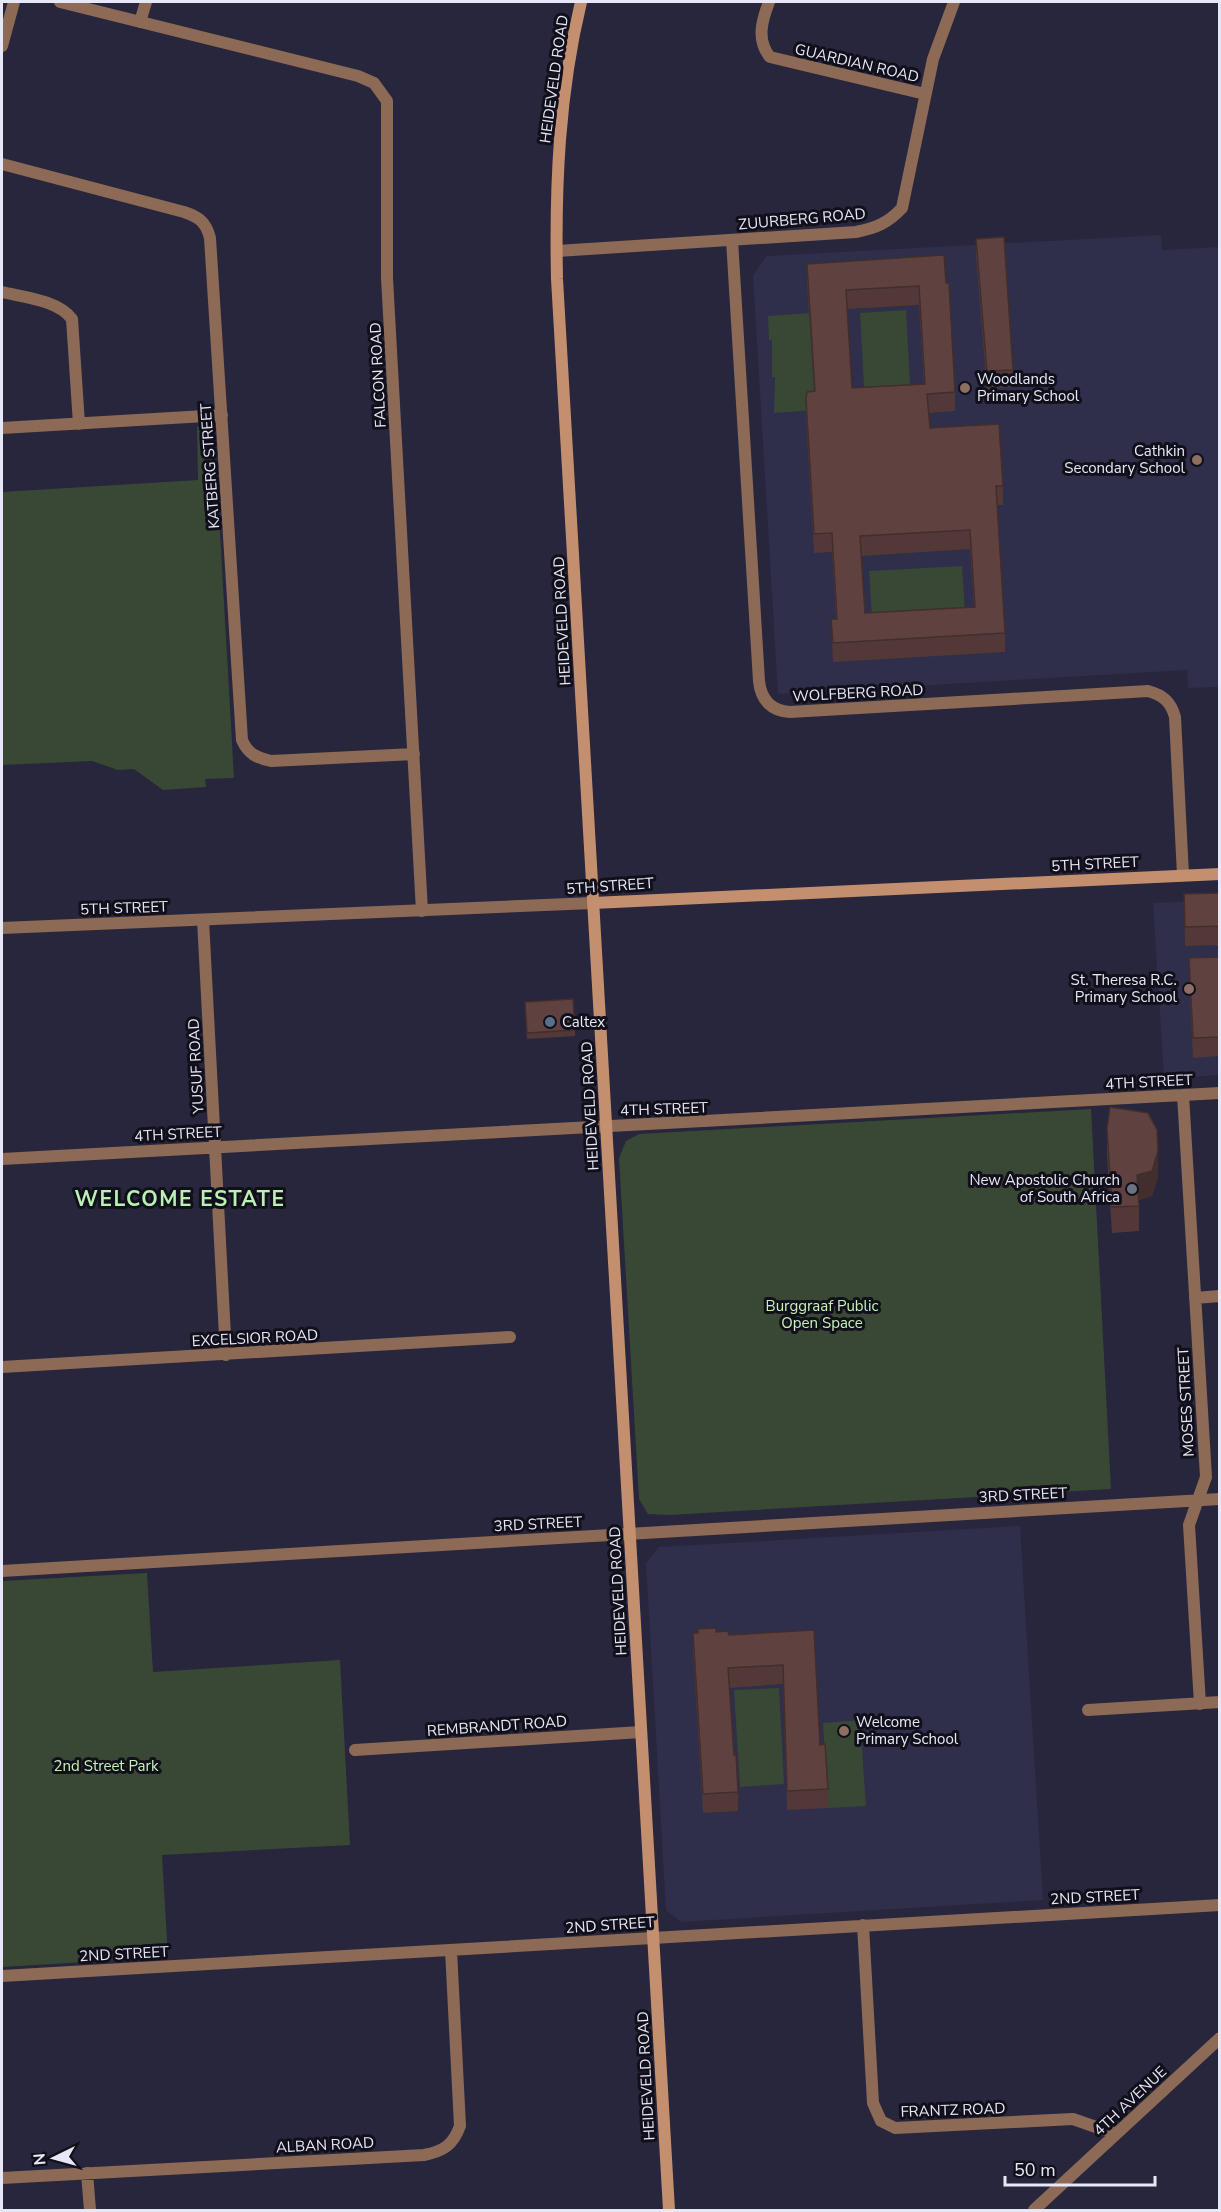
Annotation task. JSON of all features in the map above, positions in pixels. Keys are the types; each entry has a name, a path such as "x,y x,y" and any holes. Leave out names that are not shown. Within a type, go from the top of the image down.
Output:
{"street":[{"path":"2,46 14,2"},
{"path":"60,2 141,22 146,2"},
{"name":"HEIDEVELD ROAD","path":"581,2 561,114 555,209 669,2211"},
{"name":"GUARDIAN ROAD","path":"768,2 761,28 764,50 770,57 925,94"},
{"name":"ZUURBERG ROAD","path":"557,250 856,232 876,228 890,220 902,208 933,58 954,2"},
{"name":"FALCON ROAD","path":"141,22 358,76 374,83 387,100 387,278 422,911"},
{"name":"KATBERG STREET","path":"2,164 184,212 204,222 210,238 242,740 245,748 252,754 271,761 414,754"},
{"name":"WOLFBERG ROAD","path":"732,240 759,681 763,698 776,709 790,712 1148,691 1157,693 1169,702 1175,717 1183,875"},
{"path":"2,291 48,304 68,313 72,319 79,424"},
{"path":"2,428 222,415"},
{"name":"5TH STREET","path":"2,928 1220,874"},
{"name":"YUSUF ROAD","path":"203,920 226,1354"},
{"name":"4TH STREET","path":"2,1159 1220,1094"},
{"name":"MOSES STREET","path":"1183,1095 1206,1476 1190,1525 1200,1704"},
{"path":"1195,1298 1220,1296"},
{"name":"EXCELSIOR ROAD","path":"2,1367 510,1337"},
{"name":"3RD STREET","path":"2,1571 1220,1499"},
{"path":"1088,1710 1220,1702"},
{"name":"REMBRANDT ROAD","path":"355,1750 641,1732"},
{"name":"2ND STREET","path":"2,1976 1220,1905"},
{"name":"FRANTZ ROAD","path":"863,1925 873,2103 881,2121 888,2126 902,2128 1073,2119 1116,2134"},
{"name":"ALBAN ROAD","path":"2,2178 424,2155 445,2148 452,2144 460,2126 451,1950"},
{"name":"4TH AVENUE","path":"1034,2211 1220,2038"},
{"path":"87,2174 90,2211"}],"shaded area":[{"name":"Woodlands Primary School","path":"1161,235 1162,250 1219,247 1219,687 1188,688 1187,670 778,694 753,276 766,256"},
{"name":"St. Theresa R.C. Primary School","path":"1219,900 1219,1075 1164,1079 1153,903"},
{"name":"Welcome Primary School","path":"1020,1526 1043,1900 681,1922 666,1910 646,1563 659,1547"}],"green space":[{"path":"906,310 911,402 865,405 860,313"},
{"path":"809,313 815,410 774,413 775,377 772,377 772,340 769,340 768,316"},
{"path":"197,426 208,432 215,445 234,778 205,779 206,787 163,790 134,769 118,770 92,761 2,765 2,492 198,480"},
{"path":"962,566 965,612 872,617 869,571"},
{"name":"Burggraaf Public Open Space","path":"1091,1109 1111,1489 669,1515 648,1514 639,1499 619,1158 626,1141 639,1134"},
{"name":"2nd Street Park","path":"147,1573 153,1672 340,1660 350,1845 162,1855 168,1957 2,1967 2,1581"},
{"path":"779,1688 784,1784 740,1787 734,1690"},
{"path":"860,1720 866,1806 828,1808 823,1723"}],"building":[{"path":"1004,237 1013,370 987,371 976,239"},
{"path":"944,255 946,283 949,283 955,392 927,394 930,428 999,424 1003,486 996,486 1005,633 833,643 831,619 837,619 832,533 814,534 806,399 807,392 815,391 807,264","holes":["919,286 925,384 852,388 846,290","970,530 975,607 865,613 860,536"]},
{"path":"1220,893 1220,926 1185,927 1184,894"},
{"path":"1219,957 1220,1037 1193,1038 1189,958"},
{"name":"Caltex","path":"573,999 575,1030 527,1033 525,1002"},
{"name":"New Apostolic Church of South Africa","path":"1110,1107 1148,1113 1157,1130 1158,1151 1152,1171 1137,1175 1139,1206 1112,1207 1107,1129"},
{"path":"716,1628 716,1632 728,1631 729,1635 814,1630 820,1745 825,1744 828,1789 787,1791 783,1665 728,1668 738,1792 703,1794 693,1633 698,1633 698,1629"}],"place":[{"name":"Woodlands Primary School","path":"965,388"},
{"name":"Cathkin Secondary School","path":"1197,460"},
{"name":"St. Theresa R.C. Primary School","path":"1189,989"},
{"name":"Caltex","path":"550,1022"},
{"name":"New Apostolic Church of South Africa","path":"1132,1189"},
{"name":"Welcome Primary School","path":"844,1731"}],"district":[{"name":"WELCOME ESTATE","path":"180,1199"}]}
